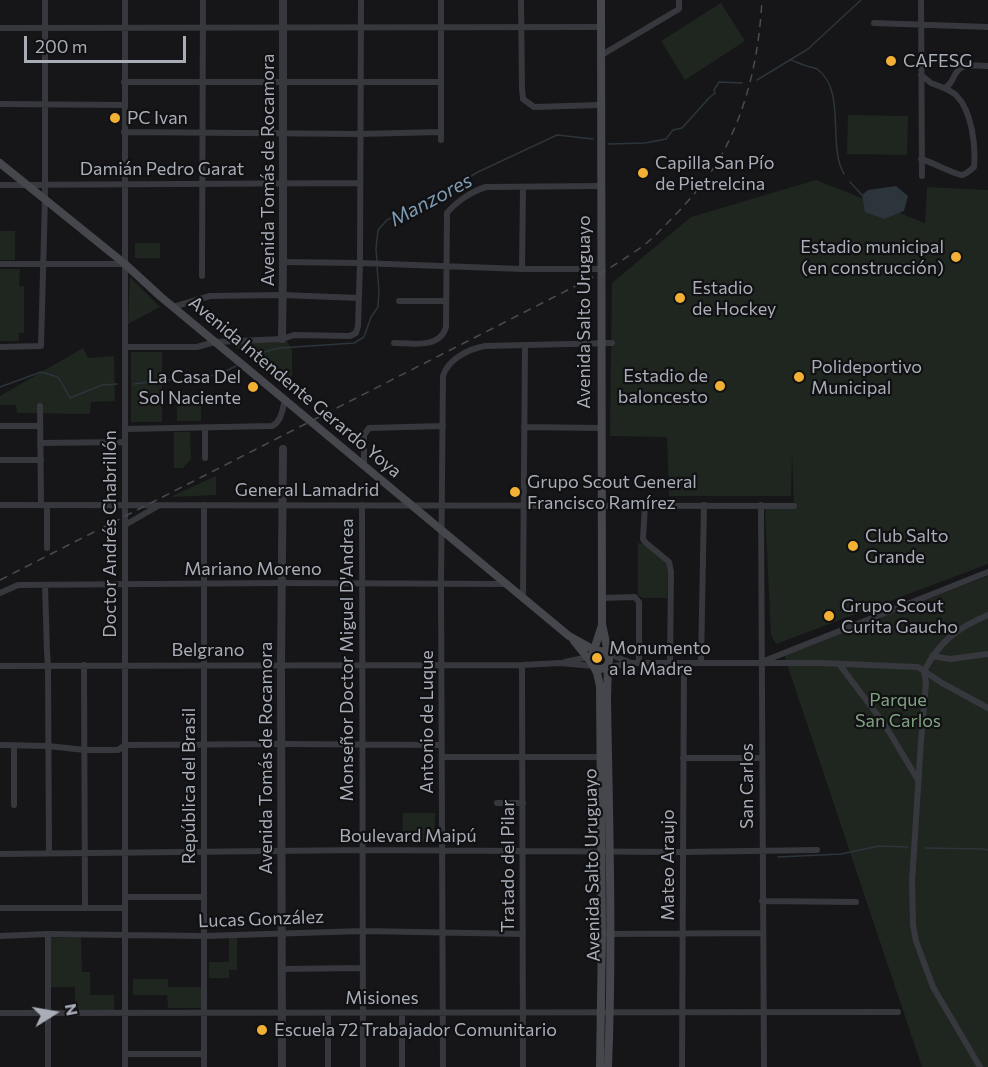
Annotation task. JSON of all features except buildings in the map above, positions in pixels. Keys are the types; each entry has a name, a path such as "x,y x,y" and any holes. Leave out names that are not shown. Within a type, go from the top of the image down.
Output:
{"main road":[{"name":"Avenida Salto Uruguayo","path":"601,0 602,624 597,673 600,686 604,757 608,1067"},
{"name":"Avenida Intendente Gerardo Yoya","path":"0,163 125,264 173,307 598,659"},
{"name":"Avenida Salto Uruguayo","path":"602,624 598,659 604,757"},
{"name":"Avenida Salto Uruguayo","path":"600,1067 606,1013"}],"street":[{"path":"0,347 41,346 45,199 45,0"},
{"name":"Doctor Andrés Chabrillón","path":"124,0 125,1067"},
{"path":"202,276 203,0"},
{"name":"Avenida Tomás de Rocamora","path":"282,339 283,0"},
{"path":"125,347 197,346 215,342 282,339 294,335 350,336 356,333 360,263 361,0"},
{"path":"441,0 441,140"},
{"path":"521,0 524,99 534,107 600,105"},
{"path":"600,56 679,9 679,0"},
{"path":"921,0 922,176"},
{"path":"874,23 988,27"},
{"path":"0,28 601,27"},
{"path":"944,88 950,86 960,68 988,66"},
{"path":"921,75 931,83 956,94 969,116 976,152 974,167 962,175 921,159"},
{"path":"124,82 441,82"},
{"path":"0,104 124,105"},
{"path":"124,132 360,134 440,132"},
{"name":"Damián Pedro Garat","path":"0,185 360,183"},
{"path":"394,343 431,343 444,335 446,327 447,213 452,207 477,190 486,187 600,186"},
{"path":"522,269 523,187"},
{"path":"283,262 600,269"},
{"path":"0,264 125,264"},
{"path":"173,307 210,296 282,295 359,298"},
{"path":"399,301 446,301"},
{"path":"523,597 525,345 612,343"},
{"name":"Antonio de Luque","path":"443,1067 441,505 443,376 444,371 454,360 477,347 525,345"},
{"path":"125,429 272,426 280,418 285,399"},
{"path":"40,406 40,443 47,548"},
{"path":"0,426 40,426"},
{"path":"364,465 364,435 369,428 443,426"},
{"path":"524,427 601,428"},
{"path":"205,428 205,458"},
{"path":"40,443 125,442"},
{"name":"Avenida Tomás de Rocamora","path":"282,1067 283,449"},
{"path":"0,460 41,460"},
{"name":"General Lamadrid","path":"0,505 794,506"},
{"path":"125,525 159,505"},
{"name":"República del Brasil","path":"204,505 204,1067"},
{"name":"Monseñor Doctor Miguel D'Andrea","path":"362,505 363,1067"},
{"path":"645,505 643,539 669,562 671,573 670,663"},
{"path":"701,663 704,505"},
{"name":"San Carlos","path":"761,506 764,1067"},
{"path":"761,662 988,572"},
{"name":"Mariano Moreno","path":"0,593 18,585 507,584"},
{"path":"45,585 49,853"},
{"path":"602,598 635,597 639,602 639,663"},
{"path":"980,1067 933,987 916,941 912,881 926,683 924,671 932,656 958,630 988,615"},
{"path":"932,656 950,659 988,654"},
{"name":"Belgrano","path":"0,666 522,665 598,659 632,663 838,664 918,667 924,671"},
{"name":"Belgrano","path":"560,663 598,659 632,663"},
{"name":"Mateo Araujo","path":"682,1067 684,663"},
{"path":"838,664 885,725 918,781"},
{"path":"84,665 85,908"},
{"name":"Tratado del Pilar","path":"522,665 523,1067"},
{"path":"924,671 988,708"},
{"path":"0,745 118,750 125,745 442,745"},
{"path":"14,745 15,805"},
{"path":"442,757 604,757"},
{"path":"683,758 762,758"},
{"path":"497,803 523,803"},
{"name":"Boulevard Maipú","path":"0,854 362,850 605,852 816,850"},
{"path":"125,897 204,897"},
{"path":"762,901 856,902"},
{"path":"0,908 125,908"},
{"name":"Lucas González","path":"0,936 48,934 204,936 363,931 523,934"},
{"path":"606,934 762,933"},
{"path":"48,934 48,1067"},
{"path":"282,969 362,968"},
{"name":"Misiones","path":"0,1013 898,1012"},
{"path":"328,1013 328,1067"},
{"path":"402,1013 402,1067"},
{"path":"125,1054 204,1054"}],"green space":[{"path":"721,3 745,41 685,80 661,41"},
{"path":"848,115 908,116 907,155 847,154"},
{"name":"Polideportivo Municipal","path":"816,180 925,223 927,187 988,190 988,564 776,644 771,635 765,509 794,508 792,452 791,496 669,496 667,437 610,436 612,283 691,217"},
{"path":"0,231 15,231 15,260 0,260"},
{"path":"135,243 160,243 160,258 135,258"},
{"path":"0,269 20,269 19,286 24,286 24,333 19,333 19,341 0,341"},
{"path":"130,277 160,307 128,324"},
{"path":"287,341 292,350 292,393 230,342"},
{"path":"83,348 88,358 114,356 115,401 91,402 90,414 17,413 16,405 0,405 0,396"},
{"path":"131,352 162,352 162,422 131,422"},
{"path":"177,394 201,394 201,421 177,421"},
{"path":"174,432 190,432 191,459 183,468 174,468"},
{"path":"216,476 216,495 170,497"},
{"path":"638,543 644,544 668,565 667,598 643,598 638,595"},
{"name":"Parque San Carlos","path":"988,576 988,1067 922,1067 784,655"},
{"path":"403,813 435,813 434,842 402,841"},
{"path":"81,937 82,972 90,972 90,995 114,995 114,1010 75,1010 75,987 51,987 50,938"},
{"path":"229,938 237,938 237,970 229,970 229,978 209,978 209,962 229,962"},
{"path":"133,979 168,979 168,987 202,987 202,1006 200,1008 168,1008 167,995 133,995"}],"shaded area":[{"path":"896,186 908,196 904,211 884,219 865,212 862,195 868,190"}],"waterway":[{"name":"Manzores","path":"757,80 808,49 861,0"},
{"path":"791,60 817,69 826,78 834,104 837,149 844,174"},
{"name":"Manzores","path":"608,144 645,143 666,139 673,130 682,128 715,93 714,90 719,82 742,83"},
{"name":"Manzores","path":"377,262 378,230 387,220 446,191 478,172 557,135 593,139"},
{"path":"850,182 862,195"},
{"name":"Manzores","path":"251,355 280,348 354,343 364,337 371,317 378,307 377,267"},
{"name":"Manzores","path":"134,384 165,380 194,381 236,366"},
{"name":"Manzores","path":"0,387 41,372 58,377 70,398 102,385 117,384"},
{"path":"778,857 841,854 879,846 908,847"},
{"path":"926,848 988,850"}],"railway":[{"path":"0,580 601,273 643,246 695,193 714,168 728,142 750,83 758,42 762,0"}],"place":[{"name":"CAFESG","path":"891,61"},
{"name":"PC Ivan","path":"115,118"},
{"name":"Capilla San Pío de Pietrelcina","path":"643,173"},
{"name":"Estadio municipal (en construcción)","path":"956,257"},
{"name":"Estadio de Hockey","path":"680,298"},
{"name":"Polideportivo Municipal","path":"799,377"},
{"name":"Estadio de baloncesto","path":"720,386"},
{"name":"La Casa Del Sol Naciente","path":"253,387"},
{"name":"Grupo Scout General Francisco Ramírez","path":"515,492"},
{"name":"Club Salto Grande","path":"853,546"},
{"name":"Grupo Scout Curita Gaucho","path":"829,616"},
{"name":"Monumento a la Madre","path":"597,658"},
{"name":"Escuela 72 Trabajador Comunitario","path":"262,1030"}]}
